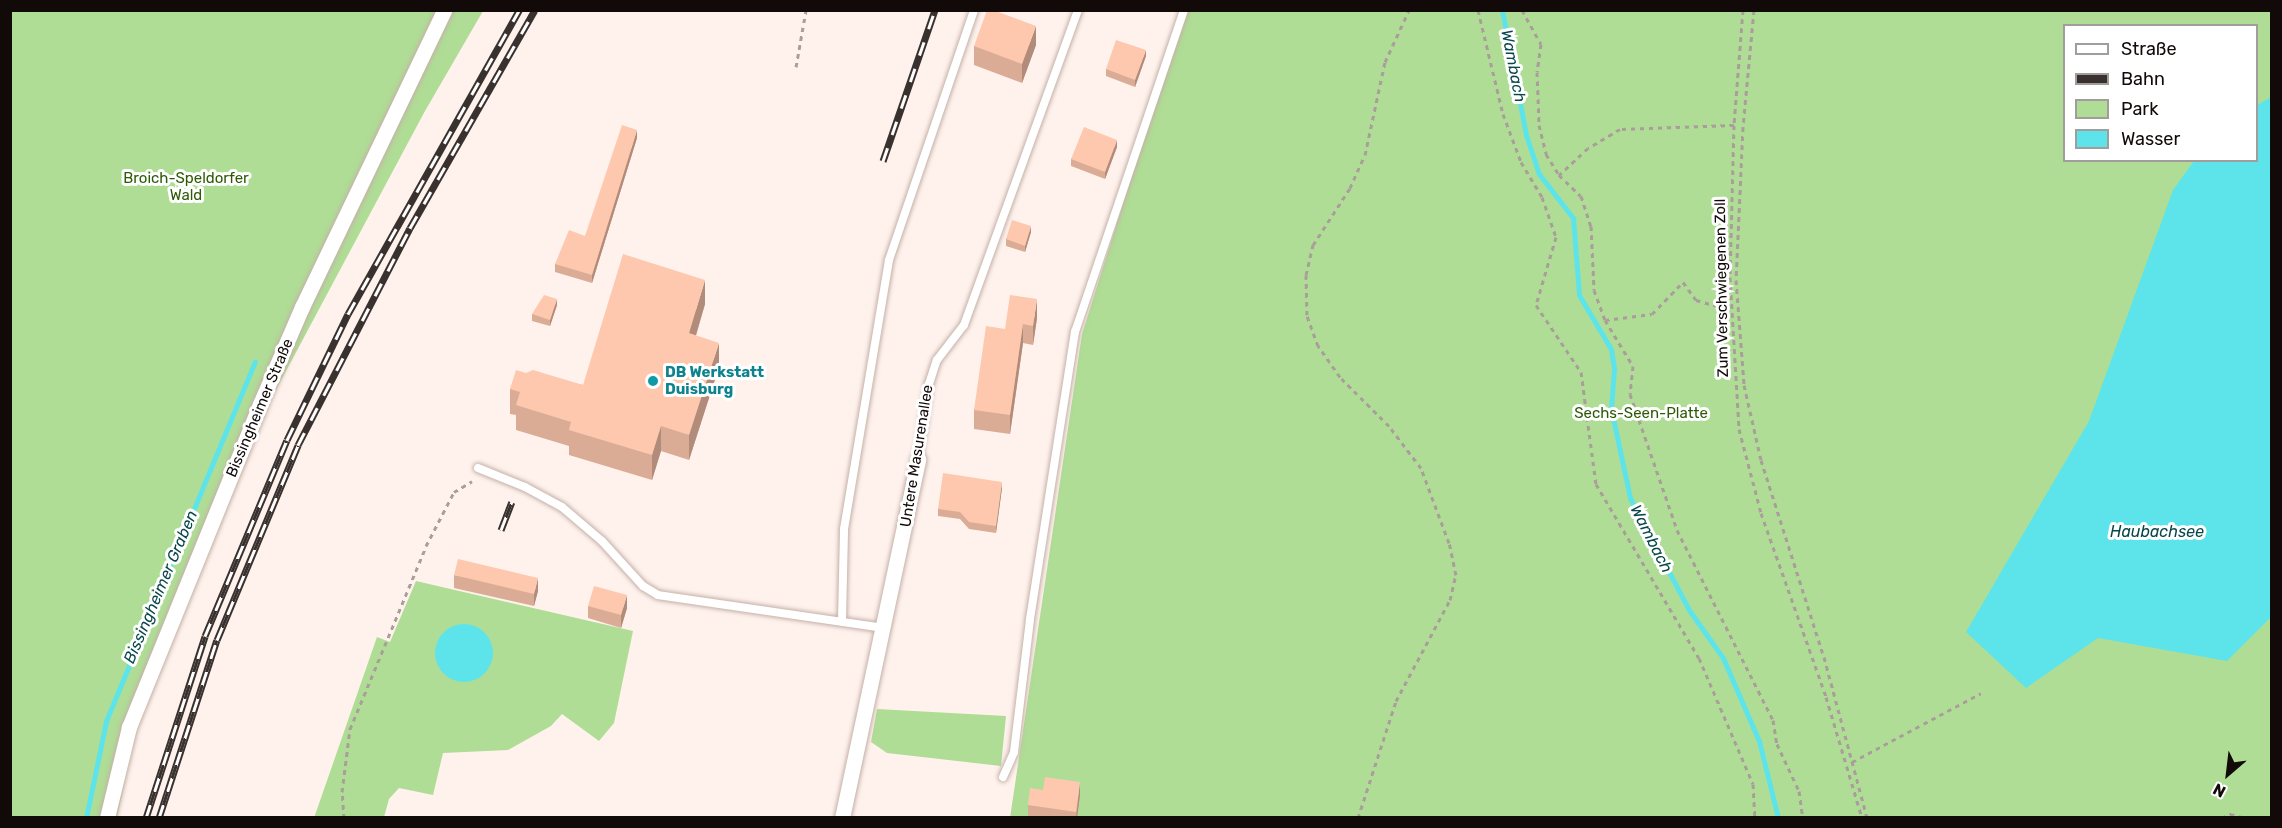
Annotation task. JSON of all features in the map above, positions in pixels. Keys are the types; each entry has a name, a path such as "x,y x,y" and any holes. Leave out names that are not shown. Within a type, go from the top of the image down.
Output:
{"street":[{"name":"Bissingheimer Straße","path":"107,818 129,727 265,393 444,10"},
{"name":"Untere Masurenallee","path":"842,818 918,459"}],"lane":[{"path":"842,620 844,528 889,260 974,10"},
{"name":"Untere Masurenallee","path":"918,459 928,384 937,360 964,326 1078,10"},
{"path":"1003,777 1014,752 1031,609 1076,332 1184,10"},
{"path":"478,468 525,487 562,507 602,541 646,589 658,595 842,620 884,628"}],"path":[{"path":"796,67 806,10"},
{"path":"1359,818 1396,701 1450,600 1456,575 1449,543 1421,468 1389,426 1340,377 1318,346 1308,315 1306,275 1313,245 1350,188 1365,155 1385,62 1409,10"},
{"path":"1478,10 1503,114 1521,162 1542,197 1556,237 1536,305 1581,372 1596,484 1699,658 1753,784 1755,818"},
{"path":"1522,10 1541,44 1537,72 1539,125 1546,154 1559,175 1581,196 1588,216 1594,290 1605,320 1633,366 1630,394 1677,530 1773,720 1777,744 1799,791 1803,818"},
{"name":"Zum Verschwiegenen Zoll","path":"1743,10 1734,125 1731,310 1739,429 1747,463 1862,818"},
{"path":"1754,10 1743,127 1736,280 1744,385 1761,460 1824,657 1867,818"},
{"path":"1559,175 1588,148 1620,129 1734,125"},
{"path":"1605,320 1652,314 1683,282 1696,300 1731,310"},
{"path":"344,818 343,773 350,729 426,546 454,492 474,481"},
{"path":"1846,765 1926,726 1980,693"},
{"path":"2221,818 2230,814 2246,818"}],"green space":[{"name":"Broich-Speldorfer Wald","path":"10,11 483,11 425,111 271,399 135,733 117,817 11,817"},
{"name":"Sechs-Seen-Platte","path":"1184,11 2271,11 2271,817 1010,818 1082,334"},
{"path":"416,581 633,631 614,723 599,741 562,714 551,726 508,750 443,753 433,795 399,788 389,799 384,817 314,818 377,637 390,642"},
{"path":"877,709 1006,716 1001,766 887,753 871,742"}],"water":[{"name":"Haubachsee","path":"2271,97 2271,617 2227,661 2098,638 2026,688 1966,632 2089,421 2173,190 2193,162 2258,162 2258,104"},
{"path":"458,624 470,624 485,632 493,647 493,659 485,674 470,682 458,682 443,674 435,659 435,647 443,632"}],"building":[{"path":"987,10 993,10 1036,26 1022,64 974,46"},
{"path":"1116,40 1146,50 1135,80 1106,69"},
{"path":"622,125 637,130 592,275 555,264 569,230 585,236"},
{"path":"1084,127 1117,140 1105,172 1071,159"},
{"path":"1012,220 1031,226 1025,246 1006,239"},
{"name":"DB Werkstatt Duisburg","path":"623,254 705,280 689,333 719,343 689,435 661,426 652,455 569,430 571,422 516,405 520,392 510,389 516,370 526,373 533,370 583,385"},
{"path":"544,295 557,299 550,320 532,314"},
{"path":"1010,295 1037,299 1033,326 1023,324 1010,415 974,410 986,326 1005,329"},
{"path":"943,473 1002,482 996,526 969,522 960,512 938,509"},
{"path":"458,559 538,578 534,594 454,575"},
{"path":"594,586 627,595 621,615 588,606"},
{"path":"1045,777 1080,782 1076,812 1028,805 1030,788 1043,790"}],"waterway":[{"name":"Wambach","path":"1502,10 1526,135 1539,174 1573,218 1579,295 1611,349 1614,369 1611,409 1630,498 1689,610 1723,658 1759,741 1778,818"},
{"name":"Bissingheimer Graben","path":"86,818 106,721 255,362"}],"railway":[{"path":"146,818 205,636 287,440 348,314 519,10"},
{"path":"159,818 217,640 298,445 410,228 535,10"},
{"path":"883,161 935,10"},
{"path":"501,530 512,502"}],"place":[{"name":"DB Werkstatt Duisburg","path":"653,381"}]}
